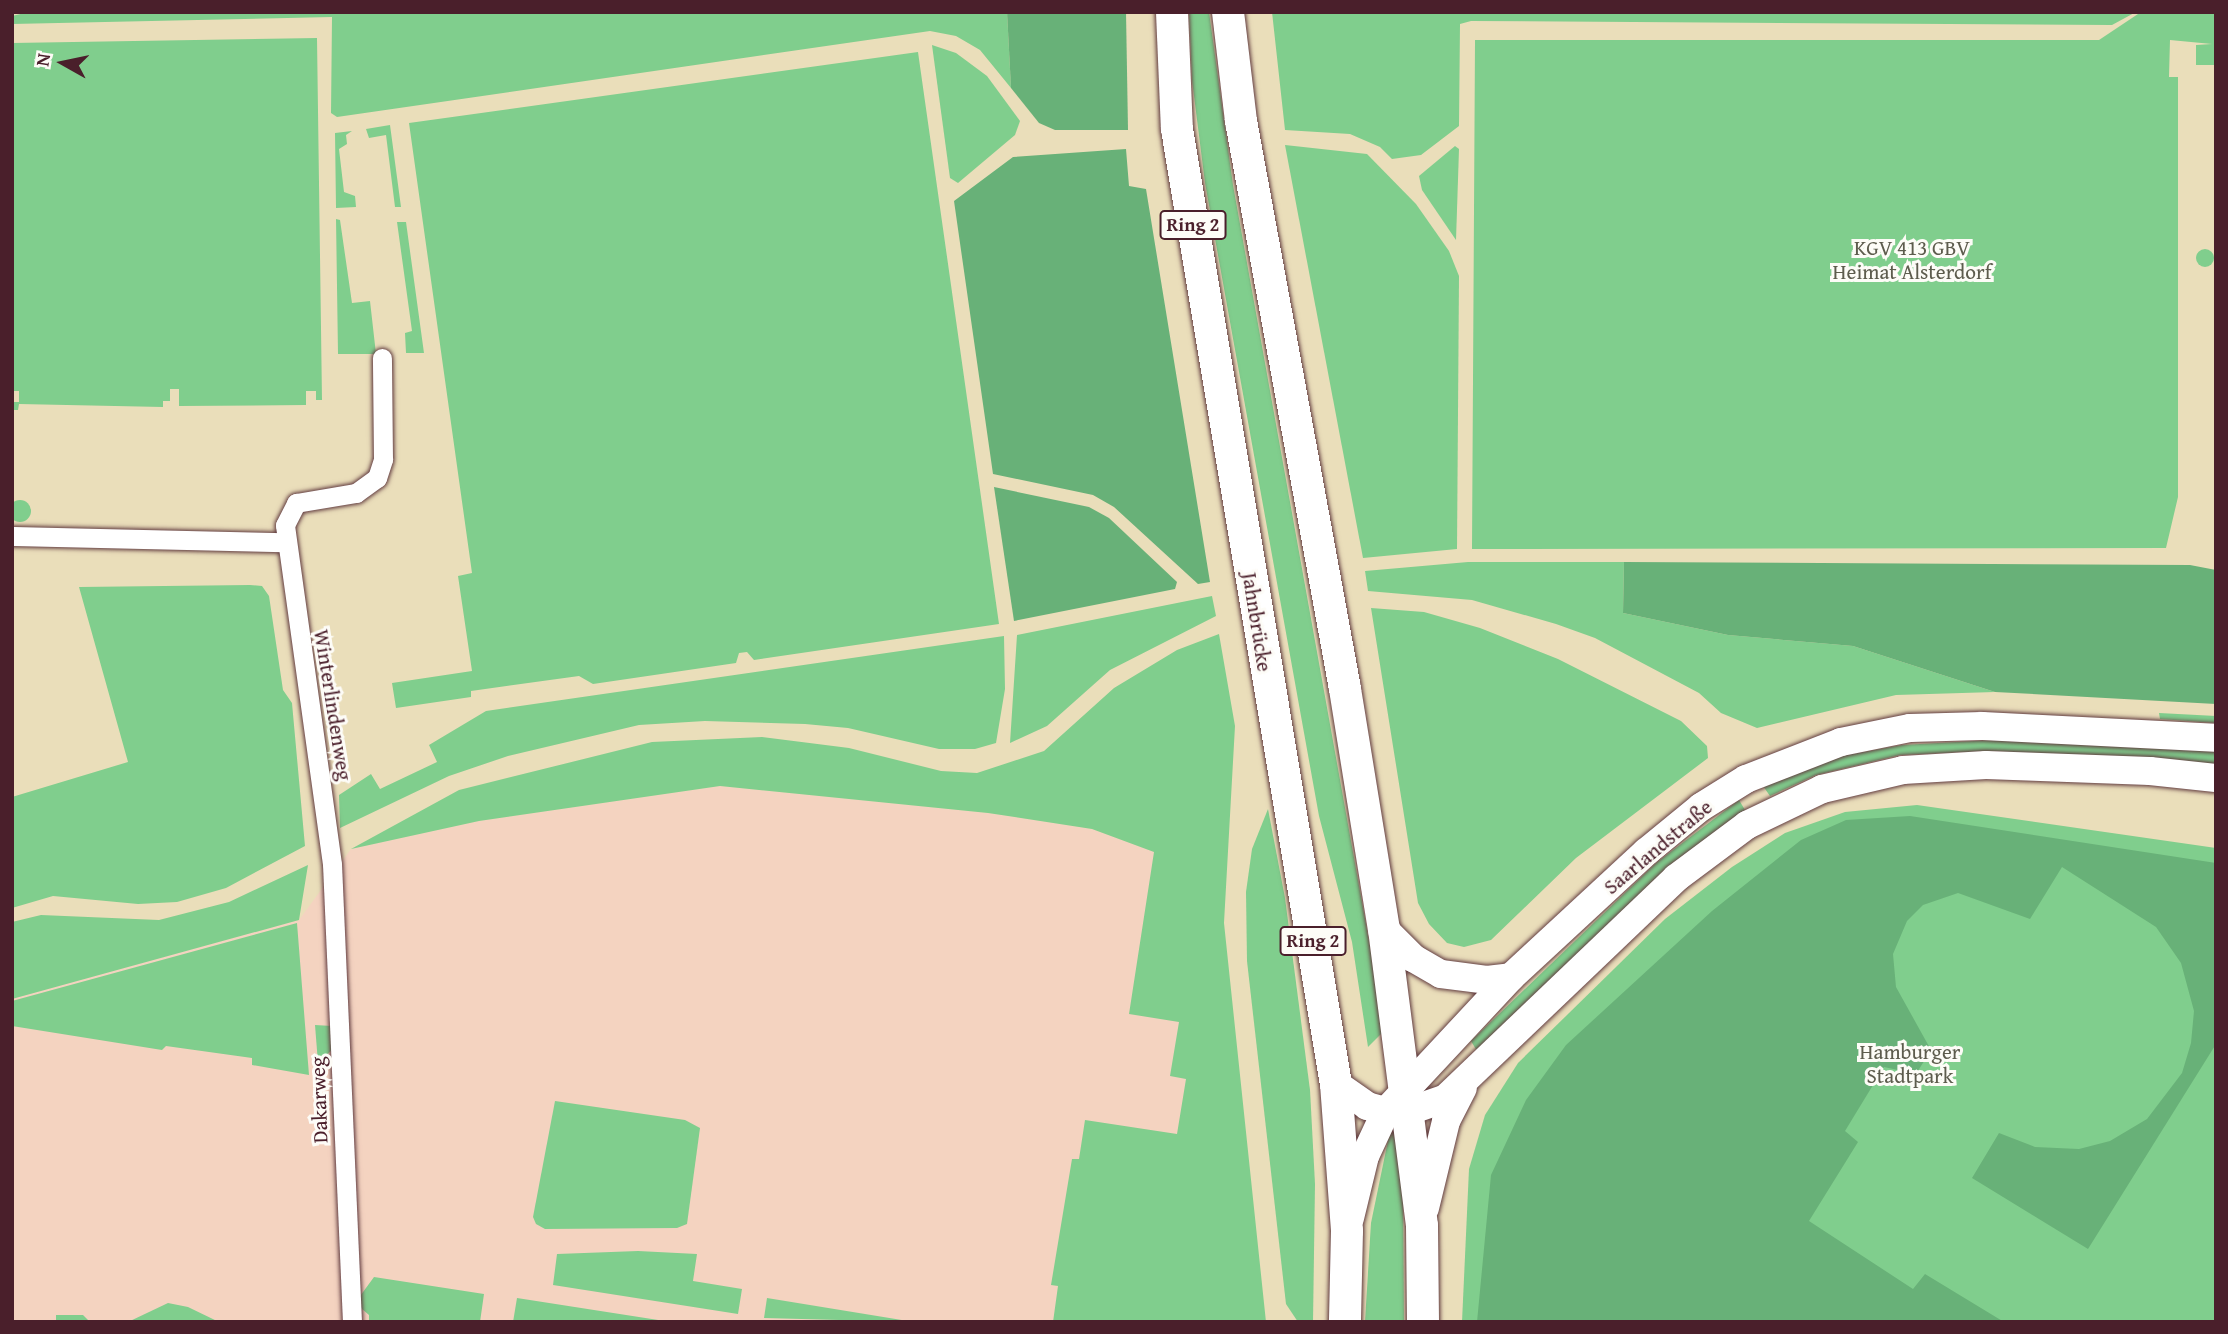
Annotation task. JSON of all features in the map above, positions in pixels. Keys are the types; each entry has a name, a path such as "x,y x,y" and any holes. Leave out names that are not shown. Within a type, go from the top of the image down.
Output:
{"main road":[{"name":"Jahnbrücke","path":"1172,12 1177,130 1335,1084 1347,1231"},
{"name":"Ring 2","path":"1228,12 1241,121 1346,690 1384,929 1400,1103 1422,1226 1423,1322"},
{"name":"Saarlandstraße","path":"1347,1231 1365,1156 1400,1103 1511,978 1646,852 1701,807 1746,779 1809,752 1922,728 1982,726 2216,738"},
{"name":"Saarlandstraße","path":"1400,1103 1446,1098 1676,878 1746,825 1822,789 1903,770 1986,765 2150,771 2216,778"},
{"path":"1384,929 1413,958 1441,974 1474,980 1511,978"},
{"path":"1422,1226 1446,1121 1476,1072"},
{"path":"1335,1084 1360,1102 1400,1103"},
{"name":"Ring 2","path":"1345,1322 1347,1231"}],"street":[{"name":"Winterlindenweg","path":"332,876 318,751 285,541 290,508 356,493 377,478 383,459 382,358"},
{"path":"21,537 285,541"},
{"name":"Dakarweg","path":"332,876 352,1322"}],"shaded area":[{"path":"720,786 988,813 1092,829 1163,855 1220,1048 1197,1322 12,1322 12,999 299,920 351,849 479,821"}],"green space":[{"path":"29,12 1007,12 1011,88 980,50 956,36 930,31 337,117 331,113 332,17 12,24 12,16"},
{"path":"1007,12 1126,12 1128,130 1055,130 1039,123 1011,88"},
{"path":"1189,12 1209,12 1233,185 1385,1030 1368,1047 1352,942 1319,816 1205,183 1192,80"},
{"path":"1272,12 2136,12 2112,25 1471,21 1460,24 1459,126 1421,155 1392,159 1380,147 1350,134 1285,130"},
{"name":"KGV 413 GBV Heimat Alsterdorf","path":"2141,12 2216,12 2216,65 2196,65 2196,45 2212,44 2170,40 2169,77 2178,77 2178,497 2166,548 1472,549 1475,40 2099,40"},
{"path":"317,38 322,400 316,400 316,391 306,391 306,405 179,406 179,389 170,389 170,401 163,401 163,407 19,404 18,410 12,410 12,402 19,402 19,391 12,391 12,43"},
{"path":"932,45 956,53 987,76 1020,121 1015,135 958,183 950,178"},
{"path":"918,52 999,624 754,660 747,652 739,653 736,663 593,684 579,676 471,691 471,697 396,708 392,683 472,671 458,576 472,573 409,123"},
{"path":"390,125 401,207 395,207 386,135 369,138 366,129"},
{"path":"352,131 346,135 347,144 339,149 344,192 355,196 356,207 336,208 335,133"},
{"path":"1285,145 1367,154 1416,204 1449,251 1459,276 1457,549 1363,558"},
{"path":"1455,146 1459,149 1456,240 1422,190 1419,176"},
{"path":"1126,149 1129,186 1146,189 1210,582 1198,584 1114,507 1093,495 993,474 954,201 1013,157"},
{"path":"336,219 340,220 352,303 370,301 376,354 338,354"},
{"path":"397,222 406,222 424,353 406,353 405,333 412,331"},
{"path":"2205,249 2211,252 2214,258 2211,264 2205,267 2199,264 2196,258 2199,252"},
{"path":"994,487 1089,507 1109,518 1177,582 1175,589 1014,621"},
{"path":"20,500 30,507 31,511 24,521 20,522 10,515 9,511 16,501"},
{"path":"1468,562 1624,562 1623,613 1728,635 1853,646 1995,692 1896,695 1757,728 1721,713 1699,693 1595,638 1556,624 1472,600 1368,591 1365,571"},
{"path":"1624,562 2190,565 2216,570 2216,704 1995,692 1853,646 1728,635 1623,613"},
{"path":"262,586 269,596 283,690 292,703 305,846 226,888 177,902 138,904 53,896 12,908 12,797 128,762 79,587"},
{"path":"1212,596 1216,616 1110,670 1047,726 1010,743 1017,635"},
{"path":"1371,608 1424,612 1480,628 1558,659 1681,721 1707,746 1708,758 1576,858 1491,940 1464,947 1447,943 1429,924 1418,903"},
{"path":"1219,634 1235,726 1224,923 1266,1322 1053,1322 1058,1286 1051,1285 1072,1159 1079,1159 1085,1120 1177,1134 1186,1079 1170,1076 1179,1022 1129,1014 1154,852 1092,829 988,813 720,786 479,821 351,849 459,790 652,742 762,737 849,748 941,771 977,773 1044,751 1114,688 1177,650"},
{"path":"1004,636 1005,689 996,743 975,749 939,749 848,728 805,724 705,721 639,725 508,756 449,776 340,828 339,795 371,774 380,789 437,762 429,745 486,711"},
{"path":"2159,713 2216,716 2216,723 2160,719"},
{"path":"1992,740 2216,750 2216,765 1991,751 1900,755 1816,775 1770,796 1763,786 1841,756 1902,745"},
{"path":"1739,800 1745,810 1664,872 1477,1051 1471,1041 1656,863"},
{"name":"Hamburger Stadtpark","path":"1917,805 2216,848 2216,1322 1462,1322 1469,1169 1485,1115 1518,1063 1665,919 1732,867 1785,833 1845,812"},
{"path":"1268,809 1285,898 1310,1090 1315,1184 1313,1322 1298,1322 1286,1304 1247,961 1246,892 1252,849"},
{"path":"1910,816 2216,863 2216,1044 2088,1249 1972,1178 1999,1133 2035,1147 2079,1149 2110,1141 2147,1119 2182,1073 2191,1043 2194,1011 2181,963 2156,927 2062,867 2030,919 1958,893 1923,905 1907,921 1893,954 1896,987 1931,1050 1916,1074 1884,1067 1845,1131 1858,1142 1809,1221 1913,1289 1925,1274 2004,1322 1477,1322 1491,1175 1526,1100 1566,1045 1712,911 1801,840 1846,820"},
{"path":"308,865 299,920 12,999 12,922 41,915 159,920 229,902"},
{"path":"297,923 309,1075 252,1065 252,1058 166,1046 162,1050 12,1026 12,1001"},
{"path":"315,1025 332,1026 334,1048 318,1063"},
{"path":"555,1101 685,1120 700,1128 687,1224 677,1228 545,1229 536,1224 533,1217"},
{"path":"1391,1126 1398,1129 1403,1177 1404,1322 1365,1322 1371,1223"},
{"path":"638,1251 697,1254 693,1281 742,1289 738,1314 553,1285 557,1254"},
{"path":"374,1277 484,1294 480,1322 369,1322 369,1315 355,1303"},
{"path":"517,1298 671,1322 513,1322"},
{"path":"767,1298 914,1322 764,1318"},
{"path":"168,1303 188,1307 219,1322 128,1322"},
{"path":"56,1315 83,1315 90,1322 56,1322"}]}
